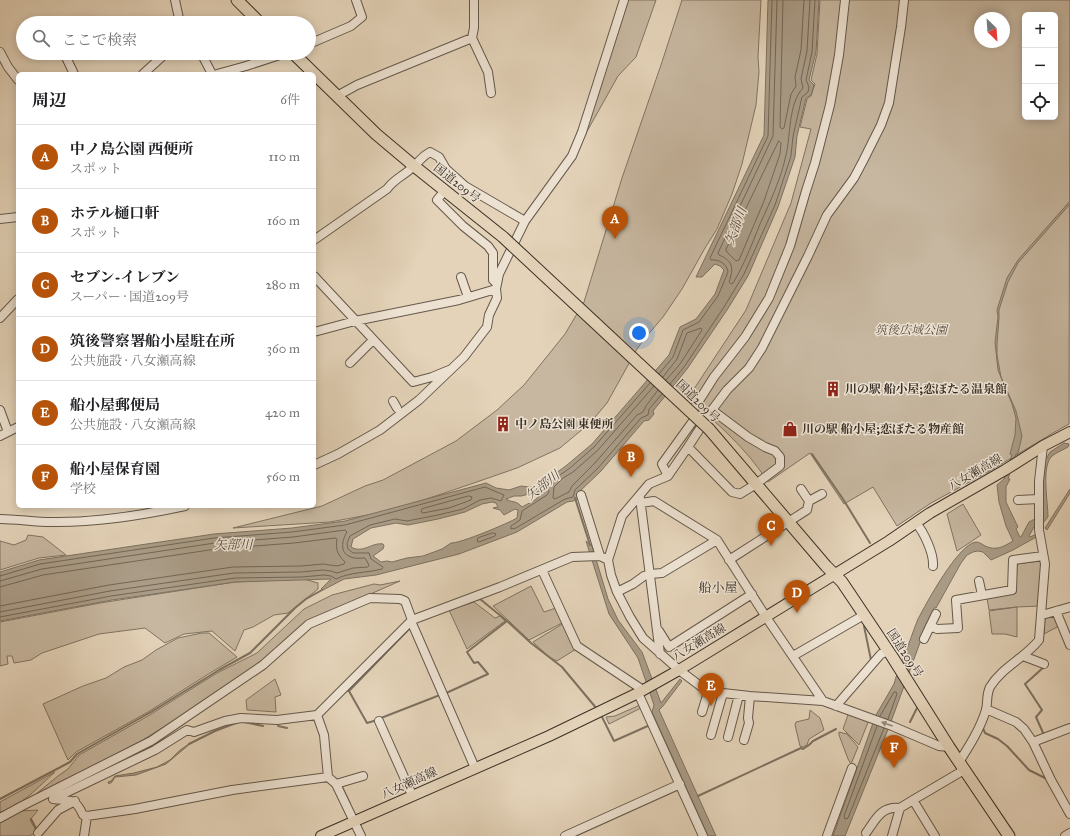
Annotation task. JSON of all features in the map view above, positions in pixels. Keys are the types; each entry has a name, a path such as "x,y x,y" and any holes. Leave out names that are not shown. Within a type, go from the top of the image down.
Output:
{"highway":[{"path":"237,0 253,16"},
{"name":"国道209号","path":"300,60 312,72"},
{"name":"国道209号","path":"316,75 376,134 503,237 709,429 787,522 842,582 898,665 949,747 1009,836"}],"main road":[{"name":"八女瀬高線","path":"321,836 596,714 640,692 766,617 889,541 930,513 1005,470 1043,446 1070,432"}],"street":[{"path":"175,0 178,16"},
{"path":"316,41 351,26 362,17 356,0"},
{"path":"474,0 474,28 472,38 488,72 492,93"},
{"path":"316,464 338,454 380,430 420,400 464,357 487,328 490,315 497,298 499,274 525,221 572,156 582,132 624,0"},
{"path":"695,407 714,376 745,337 769,298 790,246 815,163 830,105 839,55 845,0"},
{"path":"904,0 889,103 881,124 854,178 827,215 762,348 749,368 727,390 712,410 668,476 649,484 640,500 622,516 608,560 617,592 643,638 679,670 703,688 739,695 823,701 892,726 939,746 949,747"},
{"path":"337,96 357,85 472,38"},
{"path":"0,52 8,67 16,77"},
{"path":"67,60 73,72"},
{"path":"145,72 158,60"},
{"path":"205,60 211,72"},
{"path":"224,72 264,60"},
{"path":"316,239 387,189 390,184 414,166 421,157 430,152 439,156 446,169 465,186 525,221"},
{"path":"441,196 437,200 463,226 488,246 493,253 493,280 497,287"},
{"path":"0,219 16,217"},
{"path":"461,277 468,297"},
{"path":"316,278 413,382 453,368"},
{"path":"316,331 355,321 468,297 497,287"},
{"path":"0,318 16,300"},
{"path":"350,363 373,340"},
{"path":"393,401 397,408"},
{"path":"0,410 8,432"},
{"path":"688,447 732,492 740,494 780,466 780,457 775,451 748,437 712,410"},
{"path":"668,476 662,464 692,421"},
{"path":"0,436 16,428"},
{"path":"866,833 884,810 900,808 962,766 986,708 986,696 991,686 1009,666 1032,649 1039,640 1045,564 1039,530 1039,481 1043,446"},
{"path":"730,560 807,510 809,501 801,489"},
{"path":"809,501 822,494"},
{"path":"580,495 600,556"},
{"path":"1018,500 1039,499"},
{"path":"640,500 654,501 717,540 766,617 823,701"},
{"path":"640,500 660,654"},
{"path":"0,519 90,522 150,514 176,508"},
{"path":"916,523 920,528 933,556 933,566"},
{"path":"617,592 633,584 644,576 662,573 717,540"},
{"path":"328,777 232,790 135,809 87,816 83,815 79,804 75,801 53,799 154,750 187,730 194,732 225,721 241,718 277,720 317,715 412,621 572,557 600,556 608,560"},
{"path":"930,626 937,629 958,628 956,600 1012,590 1013,560 1043,556"},
{"path":"542,570 577,646 640,692 703,836"},
{"path":"979,581 982,595"},
{"path":"657,627 669,647 752,594"},
{"path":"0,818 151,741 263,665 309,624 370,598 400,599 405,601 412,621 475,768"},
{"path":"1042,615 1070,607"},
{"path":"1056,611 1070,645"},
{"path":"924,639 936,614"},
{"path":"793,656 864,615"},
{"path":"836,706 881,654 888,651"},
{"path":"1023,656 1044,664"},
{"path":"702,712 708,689"},
{"path":"711,735 723,693"},
{"path":"728,737 739,695"},
{"path":"744,740 749,723 750,696"},
{"path":"986,708 1016,722 1024,729 1033,742 1051,780 1070,814"},
{"path":"317,715 324,735 328,777 336,784 361,836"},
{"path":"379,721 412,795"},
{"path":"1033,742 1070,728"},
{"path":"827,836 852,768"},
{"path":"336,784 363,776"},
{"path":"565,836 680,784"},
{"path":"913,800 936,836"},
{"path":"38,833 58,810 75,801"},
{"path":"892,836 900,808"},
{"path":"84,836 87,816"},
{"path":"1065,836 1070,833"}],"green space":[{"path":"625,0 656,0 636,57 618,76 585,135"},
{"path":"682,0 761,0 758,57 759,72 756,105 742,164 732,194 717,229 682,289 663,317 637,349 607,403 590,423 560,448 517,468 394,510 330,522 233,528 316,508 365,486 383,480 456,441 497,410 524,385 565,334 584,302 622,178"},
{"name":"筑後広域公園","path":"820,0 1070,0 1069,424 993,469 931,503 897,526 873,487 844,504 810,453 768,482 751,458 721,427 688,398 746,310 791,203 811,129 800,127 807,99 811,96 815,84 811,80 817,54"},
{"path":"963,504 981,535 957,551 947,514"},
{"path":"28,535 43,537 66,555 39,558 0,570 0,541 14,545 26,540"},
{"path":"1039,561 1042,564 1040,606 989,610 987,598 1016,593 1017,564"},
{"path":"304,579 318,583 318,589 288,613 274,615 253,627 244,630 235,651 212,631 184,634 165,643 145,628 99,634 42,653 31,660 14,663 12,656 7,656 8,664 0,666 0,622 100,603 235,582"},
{"path":"400,581 309,621 255,667 195,708 141,741 35,796 68,769 79,755 148,716 217,673 257,653 304,609 332,595 374,584 380,585"},
{"path":"531,586 544,612 556,608 564,622 529,640 493,606"},
{"path":"474,602 495,618 500,616 505,621 467,649 449,610"},
{"path":"1017,607 1017,637 1005,634 992,634 989,611"},
{"path":"1051,615 1055,616 1059,626 1044,634 1045,618"},
{"path":"564,623 576,649 557,661 549,657 533,642"},
{"path":"209,633 237,657 148,712 76,752 68,760 43,704 83,686 106,678 124,667 142,660 156,650 178,638"},
{"path":"275,679 281,695 275,697 276,712 247,710 246,700"},
{"path":"640,705 641,708 609,724 606,717 615,716"},
{"path":"810,710 820,718 824,730 809,739 807,745 803,747 800,746 795,725 796,722 809,719"},
{"path":"849,712 869,720 859,745 843,729"},
{"path":"839,732 847,734 858,747 851,764 839,735"},
{"path":"55,772 22,801 15,806 0,812 0,802"},
{"path":"38,810 30,820 37,832 29,836 0,836 0,823 20,811"}],"water":[{"name":"矢部川","path":"768,0 819,0 816,52 809,80 814,85 811,95 806,98 797,136 795,157 778,207 748,276 687,369 653,411 654,414 649,420 644,421 601,471 578,493 578,499 567,502 517,532 459,554 376,575 344,579 323,590 321,589 331,579 235,582 112,600 0,621 0,572 39,560 214,534 292,528 345,521 486,483 496,488 509,490 521,486 536,488 592,444 669,355 680,327 696,319 715,294 724,270 720,266 715,264 702,277 696,277 764,135","holes":["546,490 535,500 522,507 518,503 506,499","492,502 496,503 498,507 493,508 500,510 504,515 515,509 518,510 517,518 473,537 451,543 442,549 423,556 392,562 381,562 373,556 383,549 383,544 363,549 355,549 351,547 353,539 371,528 396,523 408,525 438,519 465,512 482,504"]},
{"path":"1070,201 1070,204 1018,263 1008,282 999,310 997,355 1001,377 1016,411 1022,436 1018,453 1016,454 1008,479 1010,479 1006,487 1006,502 1018,527 1016,529 1021,537 1029,522 1035,519 1043,464 1050,452 1064,443 1069,444 1068,447 1052,456 1049,461 1046,476 1048,517 1043,523 1035,525 1029,536 1030,537 1037,534 1038,536 1013,550 991,560 983,552 973,552 967,555 961,563 936,608 934,608 889,727 845,836 833,836 873,723 872,722 894,684 901,661 904,657 918,619 935,589 952,563 969,545 977,542 985,546 996,548 1003,547 1013,541 1006,526 999,502 997,485 1004,479 1012,455 1010,454 1015,435 1016,418 998,370 995,342 998,317 997,310 1007,278 1018,260"},
{"path":"1070,489 1070,493 1047,530 1045,528"},
{"path":"586,541 592,546 608,599 618,620 642,652 661,703 680,679 682,681 659,710 716,836 708,836 652,712 654,705 638,658 609,614"},
{"path":"190,743 166,764 136,775 115,777 112,782 109,784 108,782 115,776 157,767 170,760"}],"waterway":[{"path":"812,454 843,499 870,543"},
{"path":"575,498 590,545"},
{"path":"0,799 70,762 77,754 250,653 295,608 306,599 322,590"},
{"path":"477,600 480,599 507,621"},
{"path":"444,694 488,674 478,662 474,663 467,652 507,621 531,643 562,667 597,709"},
{"path":"864,626 871,660"},
{"path":"349,691 411,627"},
{"path":"1044,735 1036,717 1042,710 1025,684 1045,666"},
{"path":"347,691 349,691 367,723 377,720"},
{"path":"381,718 440,695"},
{"path":"910,722 917,708"},
{"path":"601,715 614,741 650,725"},
{"path":"244,722 263,726"},
{"path":"189,744 215,731 236,723"},
{"path":"278,726 287,728"},
{"path":"983,728 985,733 998,739 1007,746 1029,770 1047,779"},
{"path":"698,796 801,748 803,749 813,741 836,729"},
{"path":"341,785 350,804"},
{"path":"575,836 677,790"},
{"path":"31,819 37,830"}],"place":[{"name":"中ノ島公園 西便所","path":"615,239"},
{"name":"川の駅 船小屋;恋ぼたる温泉館","path":"833,389"},
{"name":"中ノ島公園 東便所","path":"503,424"},
{"name":"川の駅 船小屋;恋ぼたる物産館","path":"790,429"},
{"name":"ホテル樋口軒","path":"631,477"},
{"name":"セブン-イレブン","path":"771,546"},
{"name":"筑後警察署船小屋駐在所","path":"797,613"},
{"name":"船小屋郵便局","path":"711,706"},
{"name":"船小屋保育園","path":"894,768"}],"district":[{"name":"船小屋","path":"718,587"}]}
